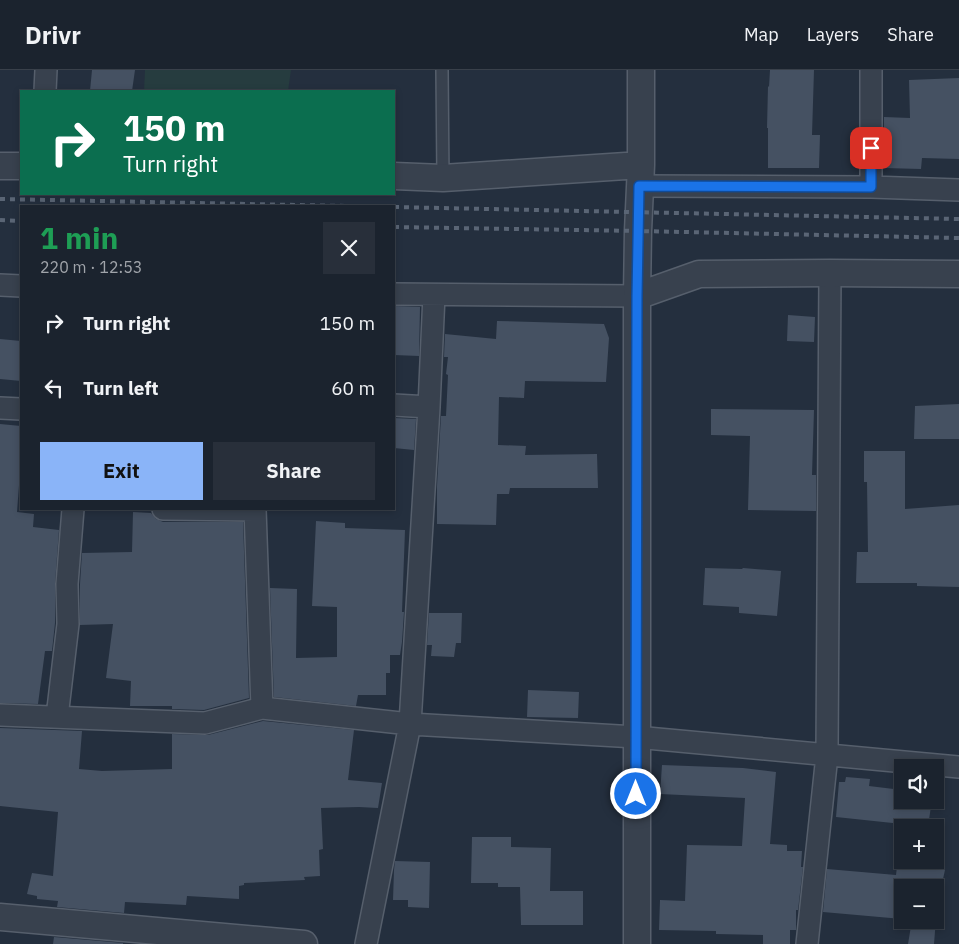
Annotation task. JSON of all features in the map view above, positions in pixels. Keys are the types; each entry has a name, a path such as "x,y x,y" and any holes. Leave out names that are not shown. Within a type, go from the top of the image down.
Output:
{"street":[{"path":"45,90 46,70"},
{"path":"637,944 637,296 641,70"},
{"path":"871,70 871,187"},
{"path":"0,166 20,166"},
{"path":"395,176 443,178 640,175 959,190"},
{"path":"807,944 827,755 830,273"},
{"path":"395,294 637,296 699,274 959,274"},
{"path":"0,285 20,286"},
{"path":"366,944 410,724 434,295"},
{"path":"395,405 429,407"},
{"path":"0,408 20,410"},
{"path":"57,717 68,624 67,584 72,510"},
{"path":"255,510 262,708"},
{"path":"0,715 205,723 262,708 410,724 636,738 959,767"},
{"path":"0,917 196,939 304,944"}],"lane":[{"path":"442,70 443,178"}],"green space":[{"path":"145,70 291,70 288,90 144,90"}],"building":[{"path":"92,70 135,70 132,90 90,90"},
{"path":"770,70 814,70 812,135 820,135 819,168 768,168 767,128"},
{"path":"959,78 959,159 922,158 921,169 884,168 884,117 910,118 909,80"},
{"path":"395,306 420,307 419,356 395,355"},
{"path":"788,315 815,317 814,342 787,341"},
{"path":"497,321 604,324 609,338 606,382 525,381 524,398 499,397 498,445 526,446 525,455 597,454 598,488 510,488 509,494 497,494 496,525 437,524 441,416 446,416 448,375 446,374 448,357 444,357 445,334 496,339"},
{"path":"0,339 20,341 20,381 0,379"},
{"path":"959,404 959,439 914,439 915,406"},
{"path":"711,409 814,410 812,475 816,475 816,511 748,510 750,436 711,435"},
{"path":"395,418 416,419 414,450 395,448"},
{"path":"0,424 20,426 20,472 17,512 34,514 33,527 59,530 52,651 45,651 38,704 0,703"},
{"path":"864,451 905,451 905,509 959,505 959,587 917,586 917,583 856,583 857,552 868,552 867,482 864,482"},
{"path":"133,512 151,513 156,519 163,522 243,522 249,698 204,710 172,709 172,706 130,706 131,681 106,678 113,624 80,625 82,553 132,552"},
{"path":"316,521 345,523 345,528 405,530 402,612 404,612 400,655 390,655 390,673 386,673 386,695 358,695 356,706 274,697 270,588 297,589 296,658 337,657 337,607 312,606"},
{"path":"705,568 781,571 777,616 739,613 739,607 703,605"},
{"path":"429,613 462,613 461,643 456,643 454,657 431,656 432,645 427,645"},
{"path":"528,690 579,692 578,718 527,717"},
{"path":"263,721 354,730 348,780 382,783 378,808 321,808 323,849 319,850 320,876 304,877 305,880 244,883 244,885 239,886 239,899 187,896 186,905 125,902 124,913 57,907 58,901 37,899 37,896 27,894 32,873 53,876 58,812 0,806 0,728 82,731 79,769 102,771 172,769 172,734 208,735"},
{"path":"662,765 743,768 776,772 770,844 787,845 787,851 802,851 801,867 803,867 798,910 796,910 796,930 790,930 790,944 763,944 763,935 716,934 716,931 659,930 660,900 685,901 687,845 742,846 745,798 660,794"},
{"path":"846,777 870,779 869,786 894,789 894,809 931,809 929,819 894,819 894,823 836,817 839,782 845,782"},
{"path":"472,837 511,837 511,847 551,848 550,891 583,891 583,925 521,925 520,887 498,887 498,883 471,883"},
{"path":"395,861 430,862 429,908 408,907 408,900 393,900"},
{"path":"827,869 896,875 897,869 945,870 943,879 894,879 894,918 823,912"},
{"path":"910,929 935,929 934,944 908,944"},
{"path":"54,937 123,943 123,944 53,944"}],"railway":[{"path":"0,199 297,205"},
{"path":"395,207 959,219"},
{"path":"0,220 20,221"},
{"path":"395,227 959,238"}],"route":[{"path":"636,794 639,186 871,187 871,148"}]}
